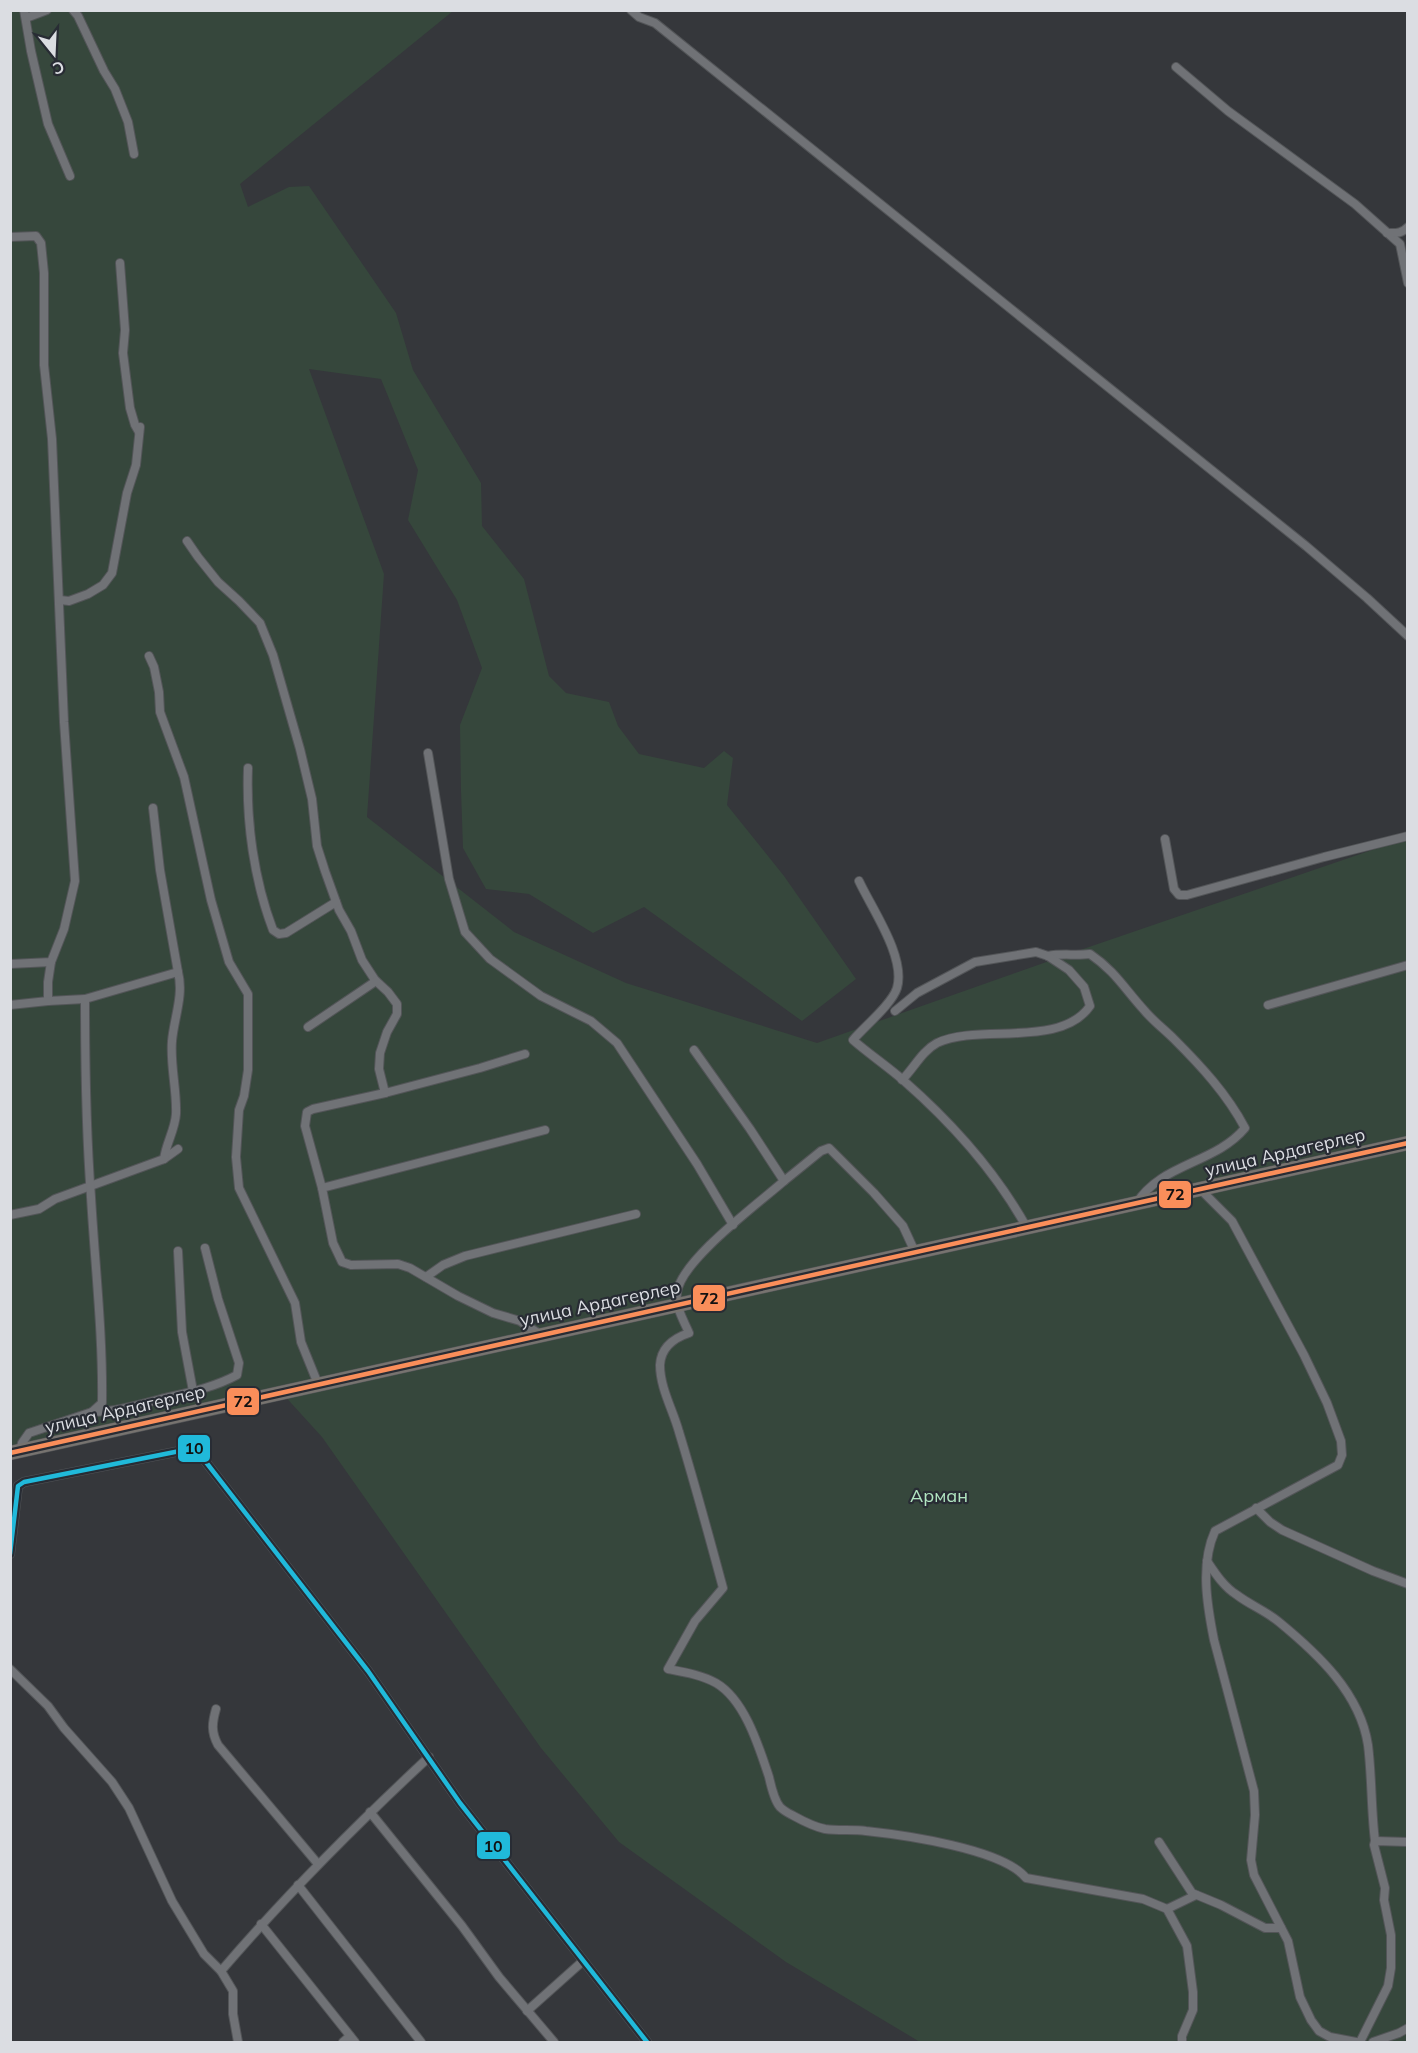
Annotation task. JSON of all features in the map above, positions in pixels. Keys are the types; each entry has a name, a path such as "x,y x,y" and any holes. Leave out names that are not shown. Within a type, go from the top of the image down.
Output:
{"main road":[{"name":"улица Ардагерлер","path":"15,1452 1407,1143"}],"street":[{"path":"48,10 25,14 48,124 70,176"},
{"path":"74,10 104,72 115,89 128,122 134,154"},
{"path":"631,10 639,17 655,23 936,251 1173,438 1306,546 1407,636"},
{"path":"1176,67 1228,111 1355,204 1400,244 1407,283"},
{"path":"1387,233 1403,232 1407,227"},
{"path":"10,237 36,236 41,243 44,273 45,365 52,439 64,722 75,881 64,929 51,962 48,1001"},
{"path":"60,600 69,601 88,594 103,585 112,573 127,493 136,465 139,429 135,425 130,408 123,353 125,330 120,263"},
{"path":"187,541 218,582 261,623 297,738 312,799 317,846 336,902 351,931 362,960 376,981 397,1004 397,1014 387,1032 380,1053 379,1069 385,1093"},
{"path":"149,656 154,667 159,692 160,712 184,777 212,900 229,962 248,994 248,1070 244,1096 239,1110 236,1157 239,1188 295,1303 301,1342 318,1384"},
{"path":"428,753 449,879 465,932 490,959 541,996 591,1021 618,1043 697,1164 733,1225"},
{"path":"248,768 250,837 260,887 273,930 279,934 286,933 336,902"},
{"path":"153,808 160,870 180,981 178,1010 172,1041 176,1115 174,1127 166,1143 164,1159"},
{"path":"1165,839 1174,889 1179,895 1187,895 1407,836"},
{"path":"859,881 898,962 897,988 877,1015 853,1040 931,1107 981,1161 1011,1200 1027,1228"},
{"path":"895,1011 917,993 975,962 1036,952 1048,956 1070,970 1084,987 1090,1006 1083,1017 1041,1032 956,1037 939,1042 928,1049 902,1080"},
{"path":"1048,956 1063,953 1075,956 1090,954 1106,965 1144,1011 1212,1078 1245,1128 1235,1140 1168,1173 1144,1190 1136,1204"},
{"path":"10,964 51,962"},
{"path":"1268,1005 1407,965"},
{"path":"10,1005 85,999 178,972"},
{"path":"308,1027 376,981"},
{"path":"85,999 90,1186 102,1362 102,1403 92,1412"},
{"path":"694,1050 750,1128 784,1181"},
{"path":"525,1054 385,1093 313,1109 308,1112 305,1126 322,1188 333,1243 342,1262 351,1265 398,1264 410,1268 493,1313 520,1321 541,1335"},
{"path":"322,1188 544,1130"},
{"path":"915,1252 903,1226 829,1148 814,1156 718,1237 684,1274 677,1292 678,1305 689,1333 678,1336 663,1352 660,1363 662,1380 690,1466 723,1588 695,1621 668,1669 703,1677 718,1684 733,1698 750,1726 759,1747 779,1806 790,1814 823,1828 921,1838 978,1852 1019,1870 1026,1878 1143,1899 1167,1909 1187,1946 1193,1992 1193,2010 1182,2036 1182,2043"},
{"path":"10,1215 39,1209 55,1199 164,1159 178,1149"},
{"path":"1201,1190 1232,1221 1248,1247 1304,1355 1327,1403 1341,1441 1342,1455 1338,1465 1215,1531 1206,1559 1209,1617 1254,1791 1255,1815 1251,1860 1254,1875 1291,1952 1300,1997 1311,2020 1320,2031 1330,2037 1358,2043 1388,1986 1391,1968 1391,1935 1384,1900 1385,1888 1374,1848 1368,1745 1354,1701 1333,1674 1307,1646 1277,1620 1235,1595 1206,1559"},
{"path":"426,1277 442,1266 465,1256 636,1214"},
{"path":"15,1452 29,1434 92,1412 107,1412 193,1391 237,1375 239,1363 218,1299 205,1248"},
{"path":"178,1251 182,1332 193,1391"},
{"path":"10,1554 18,1486 24,1482 195,1448 335,1626 460,1803 647,2043"},
{"path":"1256,1508 1282,1530 1407,1584"},
{"path":"10,1669 48,1706 70,1736 112,1782 129,1808 172,1901 204,1954 221,1971 233,1991 233,2014 238,2043"},
{"path":"216,1709 212,1721 212,1734 218,1745 318,1864"},
{"path":"221,1971 298,1884 429,1757"},
{"path":"370,1812 554,2043"},
{"path":"1375,1841 1407,1842"},
{"path":"1159,1842 1192,1893 1265,1928 1281,1928"},
{"path":"298,1884 421,2043"},
{"path":"1167,1909 1196,1895"},
{"path":"261,1924 349,2040"},
{"path":"527,2011 583,1961"},
{"path":"1372,2042 1407,2028"}],"green space":[{"name":"Арман","path":"11,11 453,11 240,184 248,207 289,187 309,186 396,313 413,370 481,483 482,526 524,579 549,676 566,693 609,702 618,726 639,754 704,768 724,751 733,758 727,805 784,876 856,979 802,1021 644,907 593,933 529,894 486,889 463,848 461,791 460,725 482,668 457,600 408,520 418,470 381,379 309,369 384,574 367,817 514,932 626,983 817,1043 1407,838 1407,2042 920,2042 786,1962 619,1842 541,1748 322,1437 281,1392 11,1453"}],"transit line":[{"name":"72","path":"10,1453 1408,1143"},
{"name":"10","path":"10,1554 18,1486 24,1482 195,1448 368,1671 460,1803 647,2042"}]}
